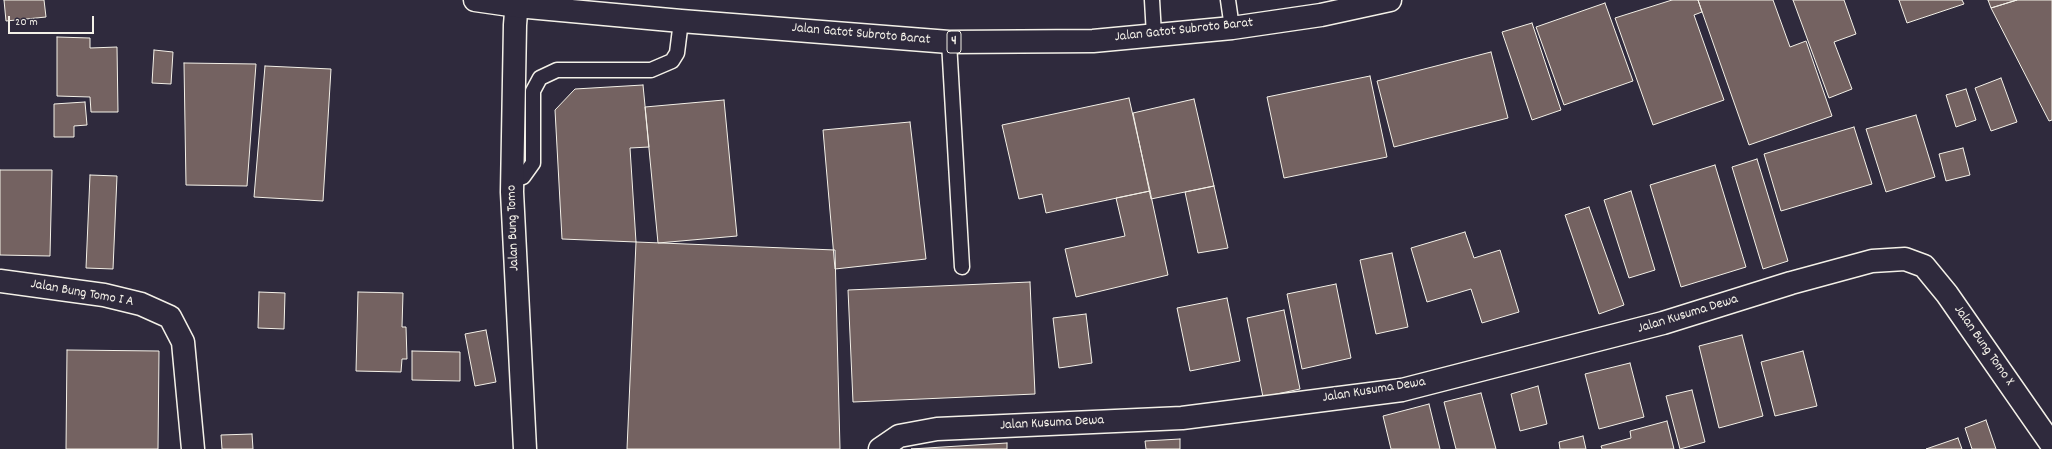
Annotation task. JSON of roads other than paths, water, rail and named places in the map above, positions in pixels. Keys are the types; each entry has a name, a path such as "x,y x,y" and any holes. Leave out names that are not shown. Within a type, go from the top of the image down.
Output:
{"main road":[{"name":"Jalan Gatot Subroto Barat","path":"475,0 517,3 681,21 949,42 1093,41 1232,28 1321,15 1390,0"},
{"name":"Jalan Bung Tomo","path":"517,3 515,25 512,180 525,449"},
{"name":"Jalan Bung Tomo X","path":"1905,259 1924,266 1947,294 2052,445"},
{"name":"Jalan Kusuma Dewa","path":"880,449 899,436 937,429 1182,418 1402,390 1662,323 1791,283 1872,261 1905,259"},
{"name":"Jalan Bung Tomo I A","path":"0,281 104,296 141,304 170,316 183,342 194,449"}],"lane":[{"path":"1152,0 1154,35"},
{"path":"1228,0 1232,28"},
{"path":"512,180 524,177 533,163 532,91 540,78 557,70 651,70 672,62 677,53 681,21"},
{"path":"949,42 962,267"}]}
